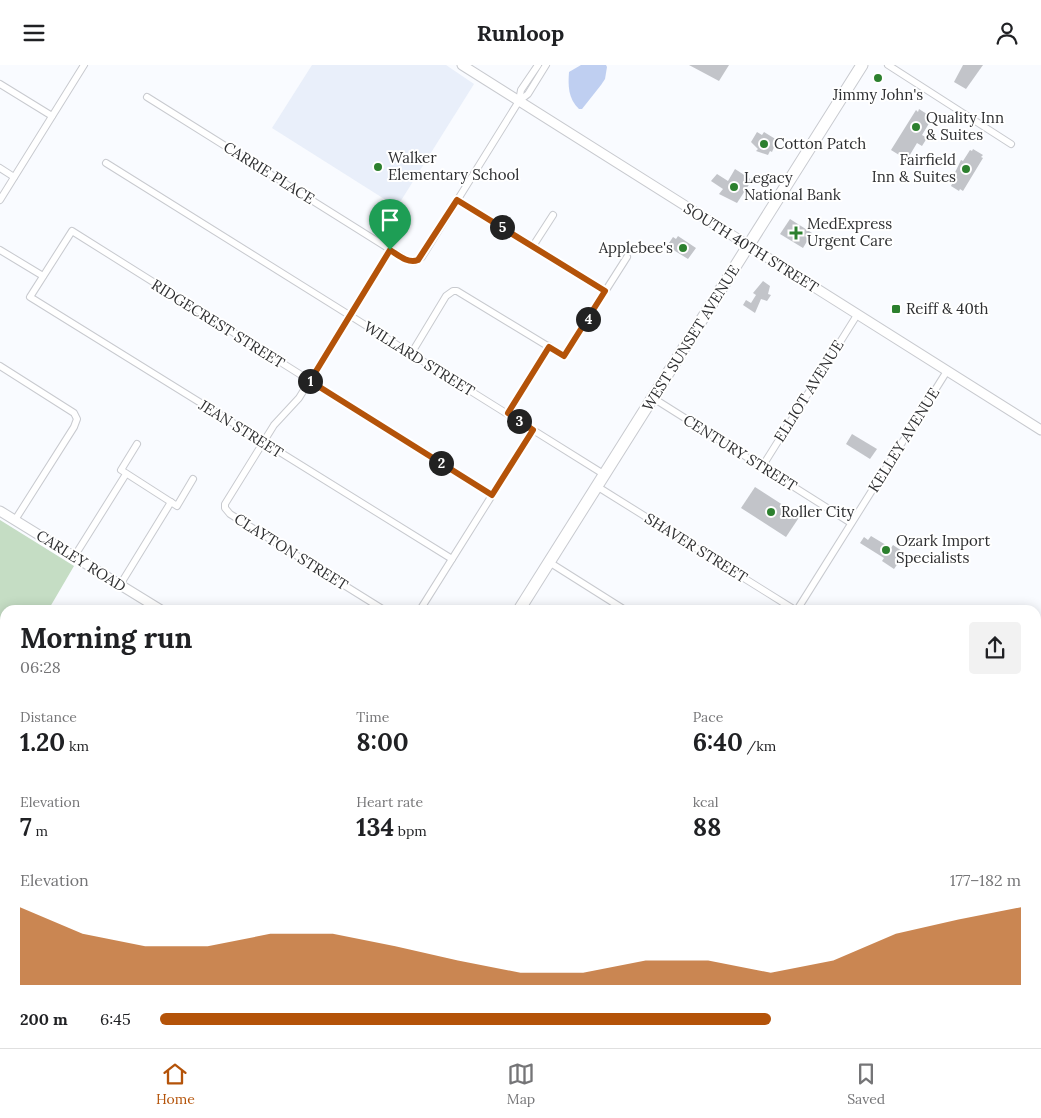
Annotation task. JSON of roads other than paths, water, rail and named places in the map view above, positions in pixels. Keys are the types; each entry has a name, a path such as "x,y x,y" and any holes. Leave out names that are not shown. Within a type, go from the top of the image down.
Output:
{"highway":[{"name":"WEST SUNSET AVENUE","path":"522,605 862,65"}],"street":[{"path":"0,200 84,65"},
{"name":"SOUTH 40TH STREET","path":"462,65 1041,429"},
{"path":"519,101 521,90 538,65"},
{"path":"546,65 528,94 519,101 457,200 605,291"},
{"path":"888,65 1011,144"},
{"path":"0,83 52,116"},
{"name":"CARRIE PLACE","path":"147,97 407,260 414,262 418,260 457,200"},
{"name":"WILLARD STREET","path":"106,163 605,475"},
{"path":"0,168 14,177"},
{"path":"533,246 553,215"},
{"name":"RIDGECREST STREET","path":"43,276 72,231 492,495"},
{"path":"0,250 43,276"},
{"path":"262,443 279,418 299,398 390,250"},
{"path":"411,354 446,296 453,291 461,292 564,356 627,257"},
{"name":"JEAN STREET","path":"43,276 30,297 262,443 452,559"},
{"name":"ELLIOT AVENUE","path":"762,467 857,315"},
{"path":"508,413 549,347"},
{"path":"0,366 74,413 77,419 74,427 15,520"},
{"name":"KELLEY AVENUE","path":"799,605 947,371"},
{"name":"CENTURY STREET","path":"654,398 851,523"},
{"path":"423,605 533,430"},
{"name":"CLAYTON STREET","path":"262,443 226,499 225,508 230,514 376,605"},
{"path":"137,444 120,471 171,503 177,506 194,479"},
{"path":"74,557 126,474"},
{"name":"SHAVER STREET","path":"598,487 788,605"},
{"path":"120,585 171,503"},
{"name":"CARLEY ROAD","path":"0,511 153,605"},
{"path":"549,562 617,605"}],"water":[{"path":"581,65 606,65 607,67 605,79 601,85 582,109 579,109 571,96 569,72"}],"place":[{"name":"Jimmy John's","path":"878,78"},
{"name":"Quality Inn & Suites","path":"916,127"},
{"name":"Cotton Patch","path":"764,144"},
{"name":"Walker Elementary School","path":"378,167"},
{"name":"Fairfield Inn & Suites","path":"966,169"},
{"name":"Legacy National Bank","path":"734,187"},
{"name":"MedExpress Urgent Care","path":"796,233"},
{"name":"Applebee's","path":"683,248"},
{"name":"Reiff & 40th","path":"896,309"},
{"name":"Roller City","path":"771,512"},
{"name":"Ozark Import Specialists","path":"886,550"}]}
